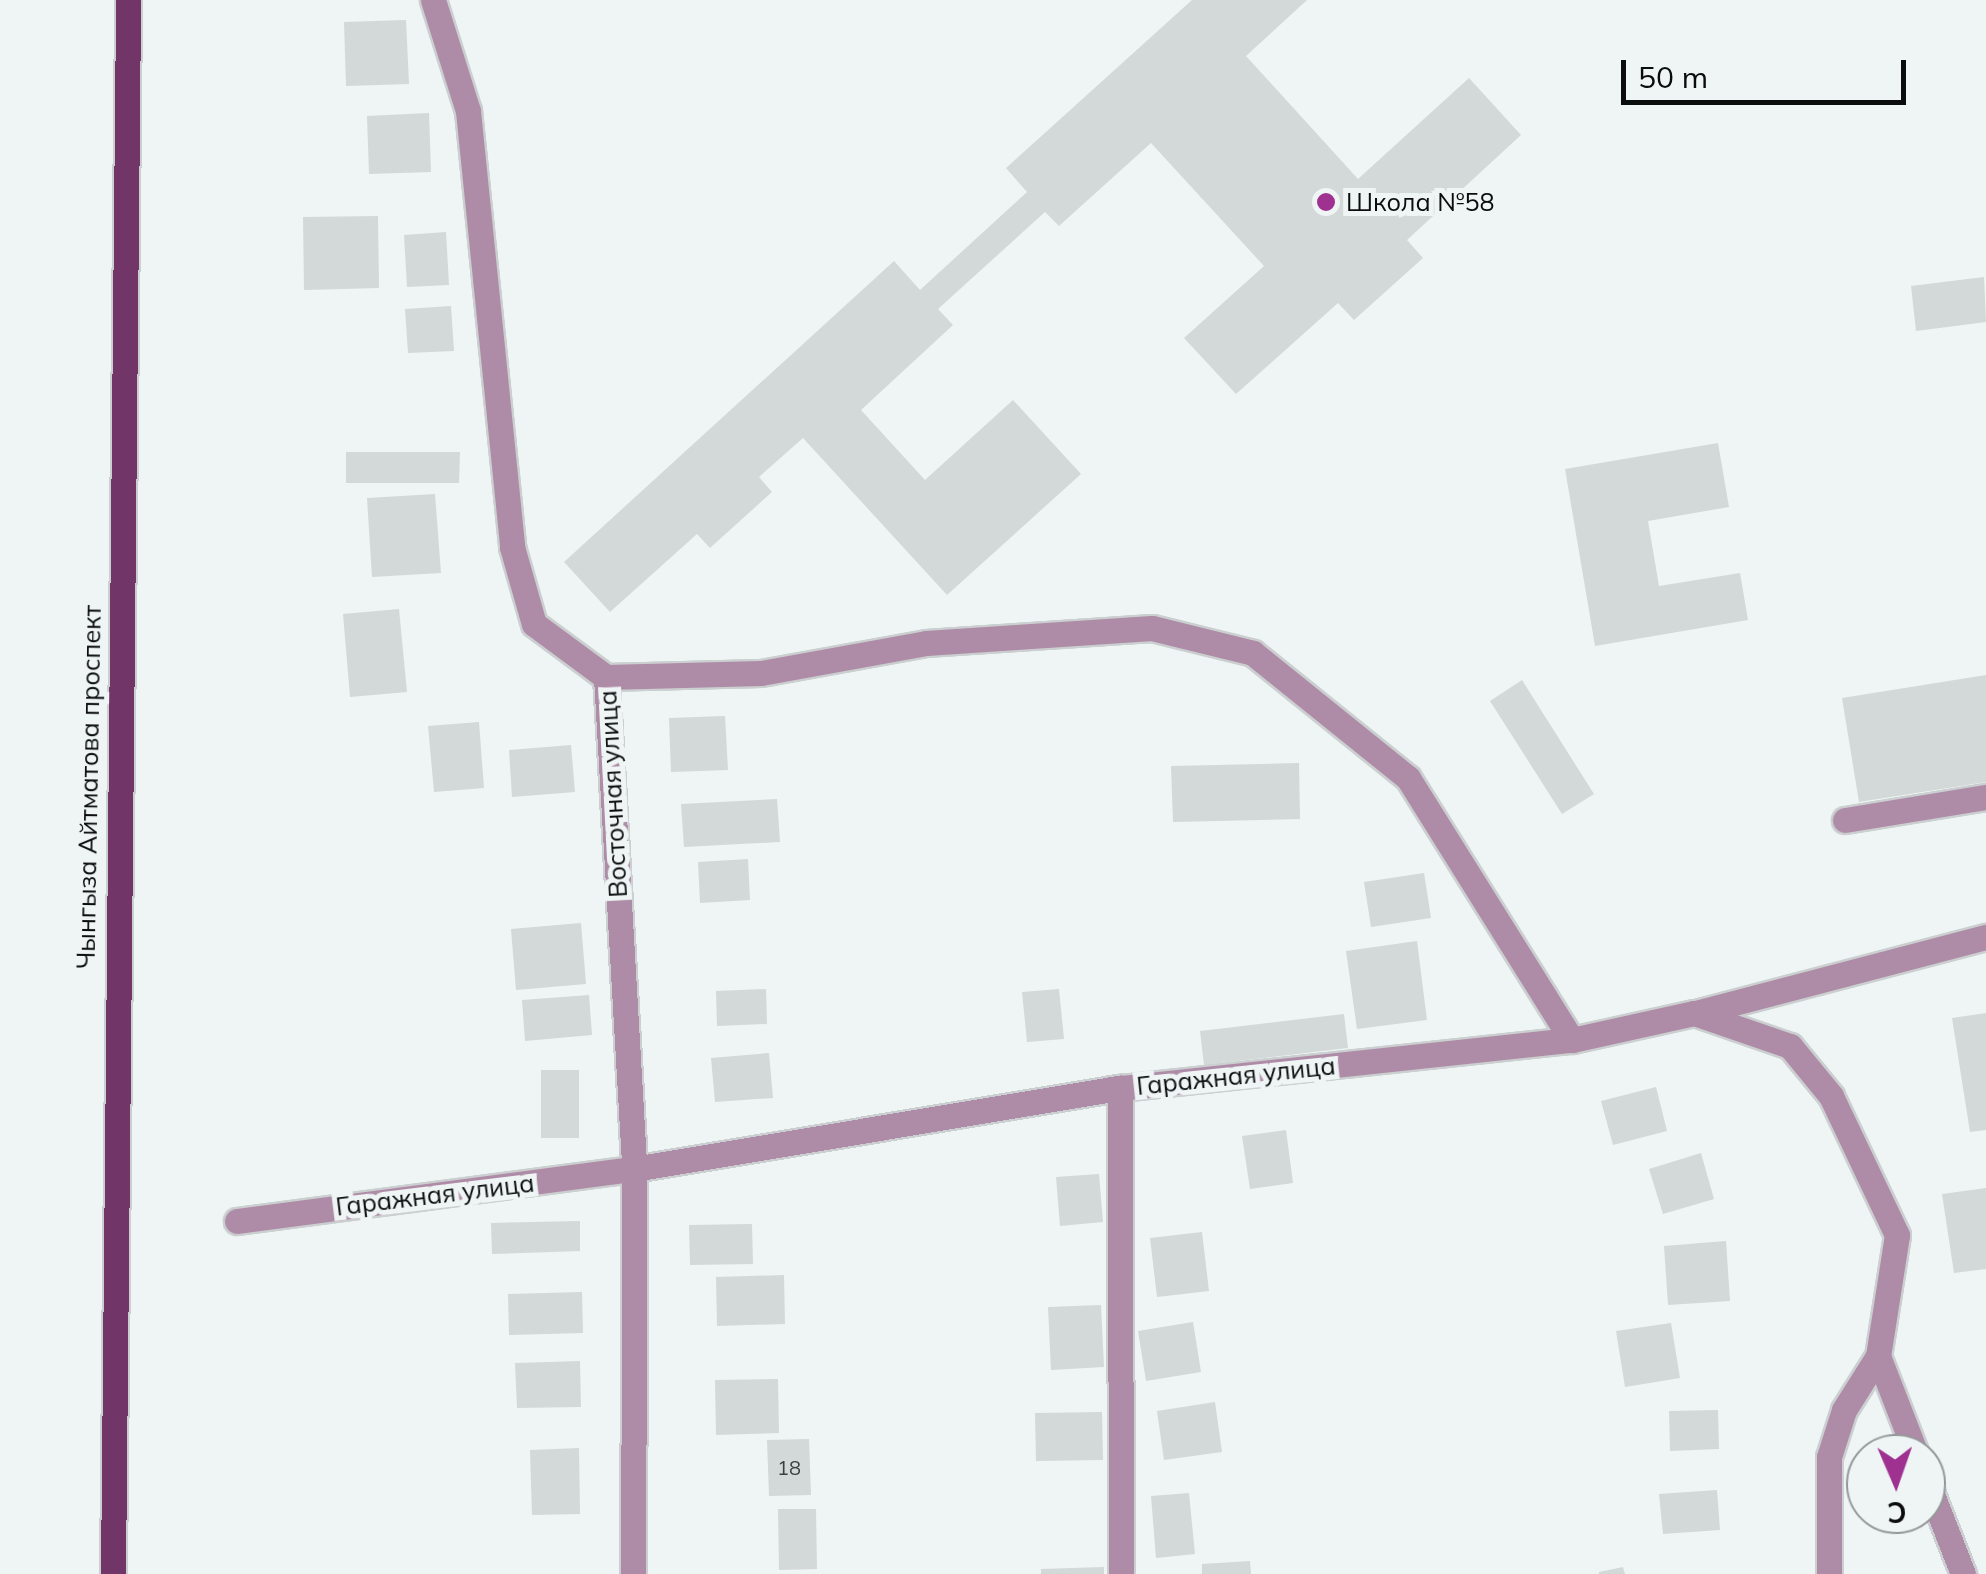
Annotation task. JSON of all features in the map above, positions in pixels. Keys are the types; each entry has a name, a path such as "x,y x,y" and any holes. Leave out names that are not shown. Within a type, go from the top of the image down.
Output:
{"main road":[{"name":"Чынгыза Айтматова проспект","path":"113,1574 128,0"}],"street":[{"name":"Восточная улица","path":"433,0 468,111 512,547 534,624 606,677 634,1170 633,1574"},
{"path":"606,677 761,673 926,642 1152,628 1253,654 1408,778 1572,1040"},
{"path":"1844,820 1986,797"},
{"name":"Гаражная улица","path":"238,1221 634,1170 1120,1088 1572,1040 1694,1014 1986,937"},
{"path":"1694,1014 1790,1046 1831,1096 1897,1236 1878,1356 1844,1410 1829,1457 1829,1574"},
{"path":"1120,1088 1121,1574"},
{"path":"1878,1356 1908,1434"},
{"path":"1946,1532 1962,1574"}],"building":[{"path":"1192,0 1307,0 1246,56 1358,179 1469,78 1521,135 1407,240 1423,258 1354,320 1338,303 1236,394 1184,338 1264,266 1151,143 1059,226 1045,212 938,309 953,325 861,410 925,480 1013,400 1081,474 947,595 803,438 759,477 772,492 710,548 697,534 610,612 564,562 894,261 920,290 1027,192 1006,168"},
{"path":"406,20 409,84 346,86 344,22"},
{"path":"429,113 431,172 369,174 367,116"},
{"path":"378,216 379,288 304,290 303,217"},
{"path":"446,232 449,285 407,287 404,235"},
{"path":"1984,277 1986,322 1916,331 1911,286"},
{"path":"451,306 454,351 408,353 405,309"},
{"path":"1718,443 1729,507 1648,521 1659,586 1740,573 1748,620 1595,646 1565,469"},
{"path":"346,452 460,452 459,483 346,483"},
{"path":"435,494 441,573 372,577 367,498"},
{"path":"399,609 407,692 350,697 343,614"},
{"path":"1986,675 1986,782 1859,802 1842,698"},
{"path":"1522,680 1594,794 1562,814 1490,701"},
{"path":"725,716 728,770 671,772 669,718"},
{"path":"479,722 484,788 434,792 428,726"},
{"path":"571,745 575,792 512,797 509,750"},
{"path":"1299,763 1300,819 1173,822 1171,766"},
{"path":"777,799 780,842 684,847 681,804"},
{"path":"748,859 750,900 700,903 698,862"},
{"path":"1424,873 1431,918 1371,927 1364,882"},
{"path":"581,923 586,984 516,990 511,929"},
{"path":"1417,941 1427,1020 1357,1029 1346,951"},
{"path":"766,989 767,1024 717,1026 716,991"},
{"path":"1059,989 1064,1039 1027,1042 1022,992"},
{"path":"589,995 592,1035 525,1041 522,1000"},
{"path":"1986,1013 1986,1130 1970,1132 1952,1018"},
{"path":"1344,1014 1348,1048 1204,1065 1200,1031"},
{"path":"769,1053 773,1098 715,1102 711,1058"},
{"path":"541,1070 579,1070 579,1138 541,1138"},
{"path":"1656,1087 1667,1131 1613,1145 1601,1101"},
{"path":"1286,1130 1293,1183 1250,1189 1242,1136"},
{"path":"1701,1153 1714,1199 1663,1214 1649,1169"},
{"path":"1099,1174 1103,1222 1060,1226 1056,1177"},
{"path":"1986,1188 1986,1269 1954,1273 1942,1194"},
{"path":"580,1221 580,1251 492,1254 491,1223"},
{"path":"752,1224 753,1264 690,1265 689,1225"},
{"path":"1202,1232 1209,1291 1157,1297 1150,1238"},
{"path":"1726,1241 1730,1301 1668,1305 1664,1246"},
{"path":"784,1275 785,1324 717,1326 716,1277"},
{"path":"582,1292 583,1333 509,1335 508,1294"},
{"path":"1101,1305 1104,1367 1051,1370 1048,1307"},
{"path":"1193,1322 1201,1372 1146,1381 1138,1331"},
{"path":"1671,1323 1680,1378 1625,1387 1616,1331"},
{"path":"580,1361 581,1407 517,1408 515,1363"},
{"path":"778,1379 779,1433 716,1435 715,1380"},
{"path":"1215,1402 1222,1452 1164,1460 1157,1411"},
{"path":"1718,1410 1719,1449 1670,1451 1669,1411"},
{"path":"1102,1412 1103,1460 1036,1461 1035,1413"},
{"path":"809,1439 811,1495 769,1496 767,1440"},
{"path":"579,1448 580,1514 532,1515 530,1450"},
{"path":"1717,1490 1720,1530 1663,1534 1659,1494"},
{"path":"1189,1493 1195,1554 1156,1558 1151,1496"},
{"path":"778,1509 816,1509 817,1569 779,1570"},
{"path":"1250,1561 1251,1574 1202,1574 1202,1564"},
{"path":"1104,1567 1104,1574 1041,1574 1041,1569"},
{"path":"1623,1567 1625,1574 1599,1574 1599,1572"}],"place":[{"name":"Школа №58","path":"1326,202"}]}
